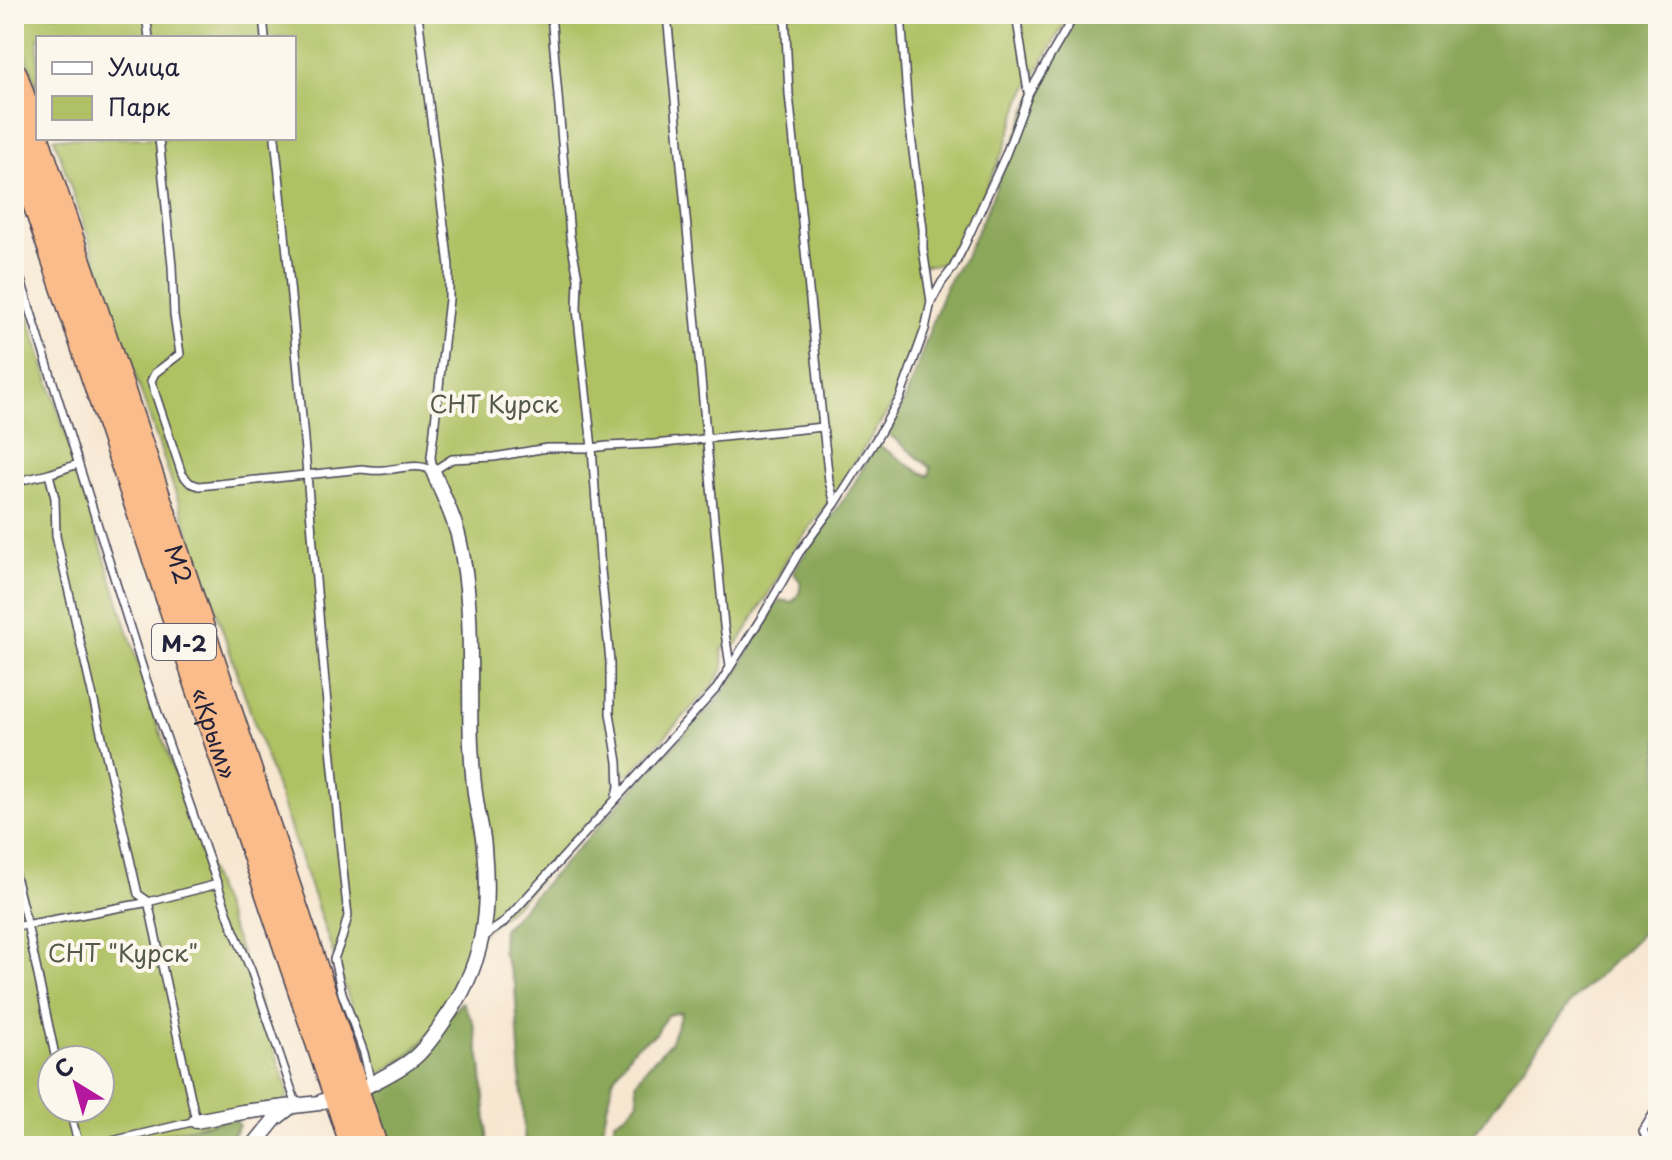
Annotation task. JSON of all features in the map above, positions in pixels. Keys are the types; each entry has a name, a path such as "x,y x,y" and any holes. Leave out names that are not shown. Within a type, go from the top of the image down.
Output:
{"highway":[{"name":"М2","path":"14,75 36,139"},
{"name":"«Крым»","path":"14,138 355,1090 354,1146"},
{"name":"М2","path":"36,140 374,1146"}],"street":[{"path":"196,1121 319,1103 355,1090 413,1059 426,1047 470,978 483,937 486,898 484,846 471,747 466,580 454,521 433,471"},
{"path":"253,1146 275,1119 293,1107"}],"lane":[{"path":"146,14 149,36"},
{"path":"263,14 265,36"},
{"path":"418,14 449,266 449,299 431,457 433,471"},
{"path":"551,14 570,236 578,278 577,309 610,662 610,713 618,762 619,788 612,804"},
{"path":"667,14 730,666"},
{"path":"785,14 789,94 829,481 835,504"},
{"path":"901,14 908,112 931,302"},
{"path":"1016,14 1028,94"},
{"path":"483,937 509,917 717,688 799,553 835,504 900,398 925,329 931,302 965,244 1006,154 1028,94 1075,14"},
{"path":"159,140 180,354 155,373 151,381 182,474 190,483 199,486 362,469 414,467 433,471"},
{"path":"275,140 348,916 334,959 342,993 364,1053 355,1090"},
{"path":"14,258 146,679 232,926 251,970 293,1107"},
{"path":"433,471 452,459 494,457 547,448 592,448 823,427"},
{"path":"14,482 78,464"},
{"path":"49,474 55,498 56,536 79,640 138,894 148,901 196,1121 91,1146"},
{"path":"14,872 53,1044"},
{"path":"14,927 218,884"},
{"path":"1657,1146 1647,1140 1643,1131 1658,1106"},
{"path":"73,1124 79,1146"}],"green space":[{"name":"СНТ Курск","path":"14,14 1070,14 1022,98 1004,149 953,259 939,265 923,265 926,304 923,325 894,402 830,500 786,560 737,645 722,649 724,668 712,686 630,774 614,776 616,790 610,800 519,902 480,934 456,993 421,1046 374,1079 55,140 296,140 296,36 36,36 36,85"},
{"path":"1078,14 1658,14 1658,918 1571,1002 1465,1146 613,1146 614,1121 627,1114 638,1101 636,1083 670,1043 682,1012 667,1015 656,1034 634,1048 613,1079 599,1146 525,1146 515,985 502,951 503,929 709,710 741,666 779,600 792,602 799,594 801,583 793,571 849,492 877,444 929,476 931,468 886,432 905,400 946,285 966,255 1027,109"},
{"name":"СНТ \"Курск\"","path":"14,270 156,720 248,970 289,1094 277,1112 112,1146 14,1146"},
{"path":"462,1002 473,1022 481,1063 488,1146 391,1146 367,1101 374,1089"},
{"path":"234,1118 239,1125 231,1138 235,1146 112,1146"}]}
